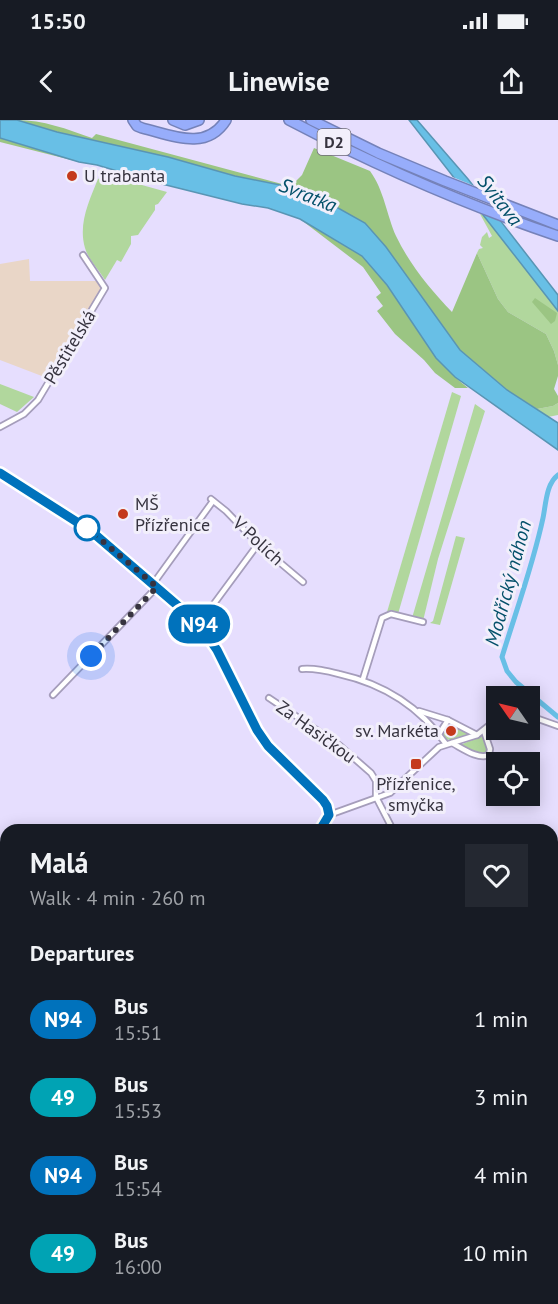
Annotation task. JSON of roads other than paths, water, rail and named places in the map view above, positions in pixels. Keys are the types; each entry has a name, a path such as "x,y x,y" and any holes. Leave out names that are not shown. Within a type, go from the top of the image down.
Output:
{"highway":[{"path":"133,120 142,128 195,140 214,134 226,120"},
{"path":"173,120 185,124 199,120"},
{"name":"D2","path":"289,120 377,163 513,220 558,236"},
{"name":"D2","path":"311,120 378,153 503,205 558,225"},
{"path":"325,120 378,153"}],"street":[{"name":"Pěstitelská","path":"0,428 23,415 38,400 105,288 83,255"},
{"path":"0,472 91,531 199,624 217,650 257,730 268,746 323,800 329,815"},
{"name":"V Polích","path":"53,695 155,586 212,500 258,544 303,582"},
{"path":"199,624 258,544"},
{"path":"363,679 382,618 391,614 423,622"},
{"path":"302,669 319,669 363,679 398,697 416,710 449,743 477,756 484,757 489,754 490,749 484,731 477,735 449,743 439,747 392,791 329,815 324,824"},
{"name":"Za Hasičkou","path":"269,698 339,745 371,773 376,782 376,797 390,824"},
{"path":"416,710 448,720 477,735"},
{"path":"439,734 448,720"},
{"path":"540,720 558,726"}],"water":[{"name":"Svratka","path":"0,120 17,120 235,176 295,188 322,199 365,223 386,247 460,350 507,390 558,423 558,450 455,377 436,358 387,285 362,256 300,219 268,208 242,204 79,162 0,138"},
{"path":"409,120 417,120 468,179 558,295 558,311"}],"waterway":[{"name":"Modřický náhon","path":"558,475 549,489 534,553 502,657 507,671 516,682 558,717"}],"place":[{"name":"U trabanta","path":"72,176"},
{"name":"MŠ Přízřenice","path":"123,514"},
{"name":"sv. Markéta","path":"451,731"},
{"name":"Přízřenice, smyčka","path":"416,764"}],"water label":[{"name":"Svitava","path":"500,200"}]}
